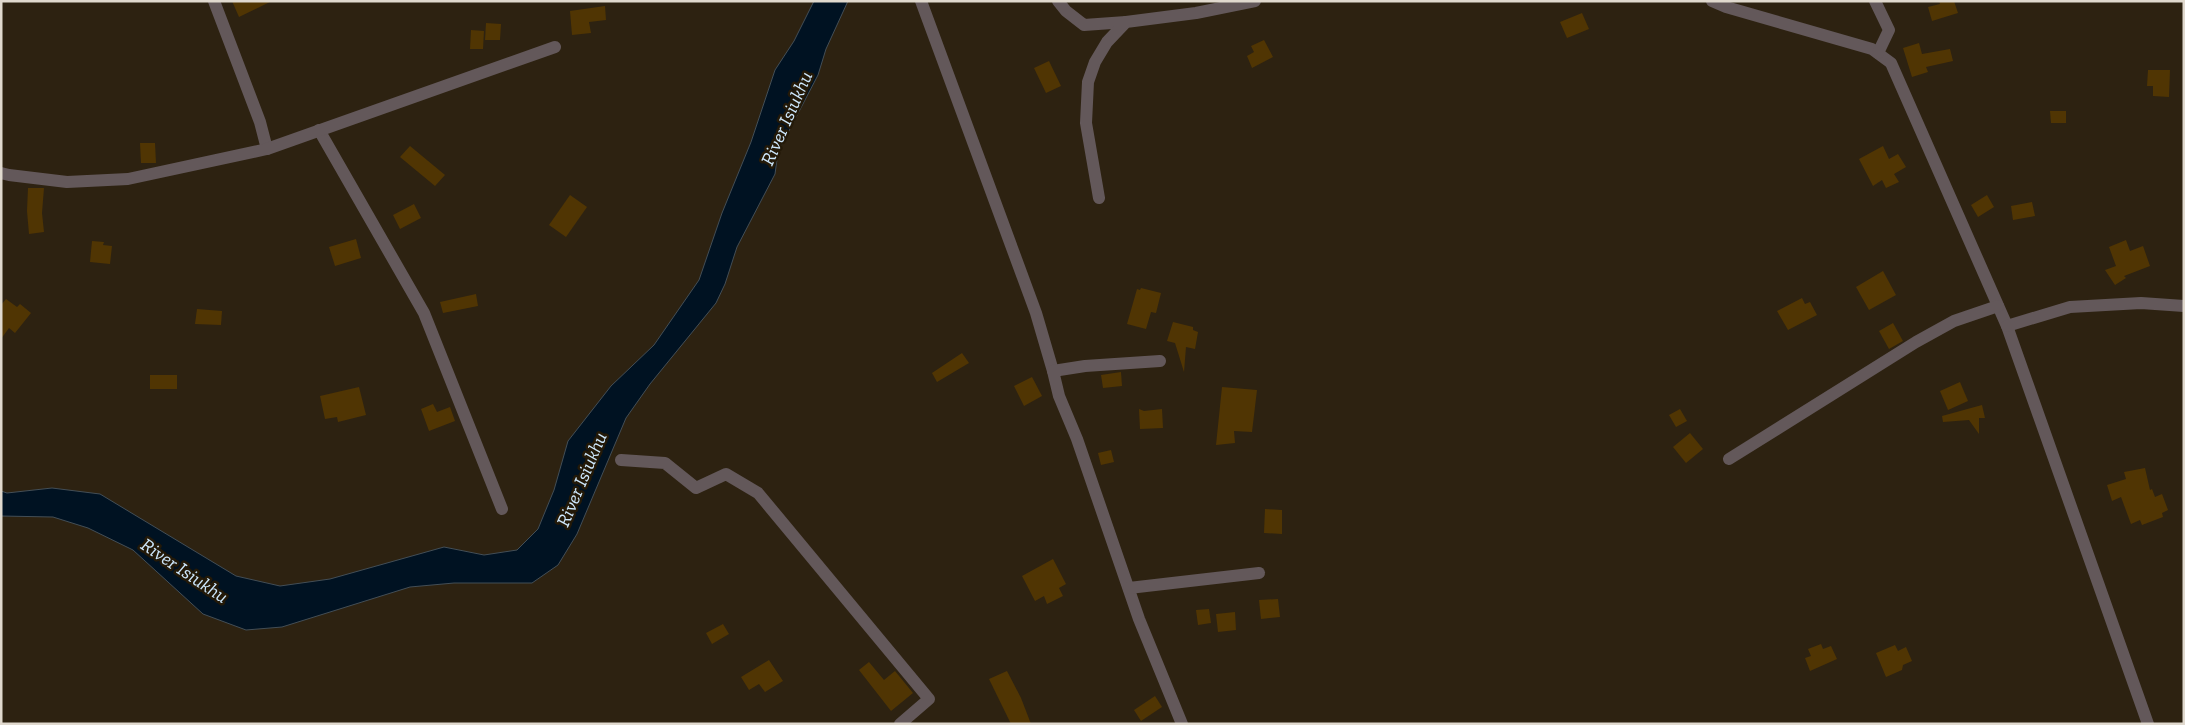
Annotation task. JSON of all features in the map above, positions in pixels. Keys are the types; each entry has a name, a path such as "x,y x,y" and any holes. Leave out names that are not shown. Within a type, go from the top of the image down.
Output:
{"street":[{"path":"214,1 260,122 267,149"},
{"path":"921,1 1036,313 1059,396 1077,439 1139,619 1182,724"},
{"path":"1058,1 1084,25 1196,13 1255,1"},
{"path":"1712,1 1726,7 1865,47 1878,53 1891,63 2007,326 2148,724"},
{"path":"1875,1 1889,30 1878,53"},
{"path":"1098,198 1086,123 1088,82 1095,62 1107,42 1126,22"},
{"path":"1,172 9,175 67,182 128,178 267,149 555,47"},
{"path":"318,130 424,313 502,508"},
{"path":"2007,326 2070,307 2141,303 2184,306"},
{"path":"1730,459 1916,342 1954,321 1998,306"},
{"path":"1053,371 1085,366 1160,361"},
{"path":"620,460 665,463 696,488 726,474 758,493 929,699 900,724"},
{"path":"1129,588 1259,573"}],"water":[{"name":"River Isiukhu","path":"814,1 848,1 826,49 818,75 778,152 775,174 737,247 725,284 716,303 650,384 626,418 577,534 558,565 532,583 454,583 410,587 282,627 246,630 203,614 133,550 88,528 53,517 1,516 1,491 7,493 52,488 100,494 236,576 280,586 330,579 444,547 484,555 517,550 538,529 554,490 568,441 611,386 654,345 699,280 722,213 751,142 775,70 794,41"}],"building":[{"path":"232,1 272,1 239,17"},
{"path":"1939,1 1954,1 1958,13 1932,21 1928,7 1940,4"},
{"path":"605,6 606,20 589,22 591,33 572,35 570,11"},
{"path":"1582,13 1589,29 1567,38 1560,22"},
{"path":"486,23 501,24 500,40 485,40"},
{"path":"471,30 484,31 483,49 470,49"},
{"path":"1264,40 1273,57 1252,68 1247,56 1254,52 1251,46"},
{"path":"1919,43 1922,54 1950,49 1953,61 1926,67 1928,72 1912,77 1903,48"},
{"path":"1049,61 1061,86 1046,93 1034,68"},
{"path":"2148,70 2170,70 2169,97 2153,96 2153,86 2147,86"},
{"path":"2050,111 2066,111 2066,123 2051,123"},
{"path":"140,143 155,143 156,163 141,163"},
{"path":"410,146 445,175 435,186 400,157"},
{"path":"1883,146 1889,159 1898,154 1906,167 1894,174 1899,182 1886,188 1882,180 1873,186 1859,159"},
{"path":"28,188 44,188 42,213 44,232 29,234"},
{"path":"570,195 587,207 566,237 549,225"},
{"path":"1987,195 1994,207 1978,217 1971,205"},
{"path":"2032,202 2035,216 2013,220 2011,206"},
{"path":"414,204 421,218 400,229 393,215"},
{"path":"356,239 361,258 335,266 329,247"},
{"path":"2126,240 2130,251 2143,246 2150,266 2124,276 2126,278 2115,285 2105,270 2116,266 2109,247"},
{"path":"92,241 104,242 103,245 112,246 110,264 90,262"},
{"path":"1883,271 1896,295 1869,310 1856,287"},
{"path":"1141,288 1161,293 1156,313 1151,312 1146,329 1127,324 1137,289 1140,290"},
{"path":"476,294 478,306 443,313 440,302"},
{"path":"1802,298 1805,304 1810,302 1817,315 1788,330 1777,311"},
{"path":"6,299 17,307 20,304 31,313 15,333 9,328 1,339 1,305"},
{"path":"197,309 222,311 221,325 195,324"},
{"path":"1173,322 1193,327 1193,330 1198,332 1195,349 1186,347 1184,372 1175,343 1167,341"},
{"path":"1893,323 1903,341 1889,349 1879,331"},
{"path":"962,353 969,363 937,382 932,373"},
{"path":"1121,372 1122,386 1103,388 1101,375"},
{"path":"150,375 177,375 177,389 150,389"},
{"path":"1032,377 1042,396 1024,406 1014,386"},
{"path":"1960,382 1968,401 1948,410 1940,391"},
{"path":"359,387 366,415 338,422 337,417 325,419 320,396"},
{"path":"1222,387 1257,390 1252,432 1234,431 1235,443 1216,445"},
{"path":"433,404 437,412 450,407 455,421 429,431 421,409"},
{"path":"1982,405 1985,418 1979,418 1979,434 1969,420 1943,422 1942,416"},
{"path":"1139,409 1144,411 1162,409 1163,428 1140,429"},
{"path":"1680,409 1687,421 1676,427 1669,415"},
{"path":"1690,433 1703,449 1686,463 1673,447"},
{"path":"1111,450 1114,462 1101,465 1098,453"},
{"path":"2145,468 2150,490 2152,489 2155,497 2162,494 2168,510 2162,513 2163,517 2142,525 2140,520 2131,524 2121,497 2112,501 2107,485 2126,479 2124,472"},
{"path":"1265,509 1282,510 1282,534 1264,533"},
{"path":"1053,559 1066,584 1059,588 1063,596 1047,604 1044,596 1035,601 1022,576"},
{"path":"1278,599 1280,617 1261,619 1259,600"},
{"path":"1209,609 1211,623 1198,625 1196,610"},
{"path":"1235,612 1236,630 1218,632 1216,614"},
{"path":"723,624 729,634 712,644 706,633"},
{"path":"1821,644 1823,649 1831,646 1837,659 1810,671 1805,658 1811,656 1808,649"},
{"path":"1895,645 1898,651 1906,647 1912,661 1903,665 1902,670 1886,677 1876,653"},
{"path":"769,660 783,681 765,692 759,684 749,690 741,677"},
{"path":"869,662 884,680 895,671 913,693 891,711 859,670"},
{"path":"1007,671 1021,698 1031,724 1011,724 989,679"},
{"path":"1155,696 1162,707 1141,721 1134,710"}]}
